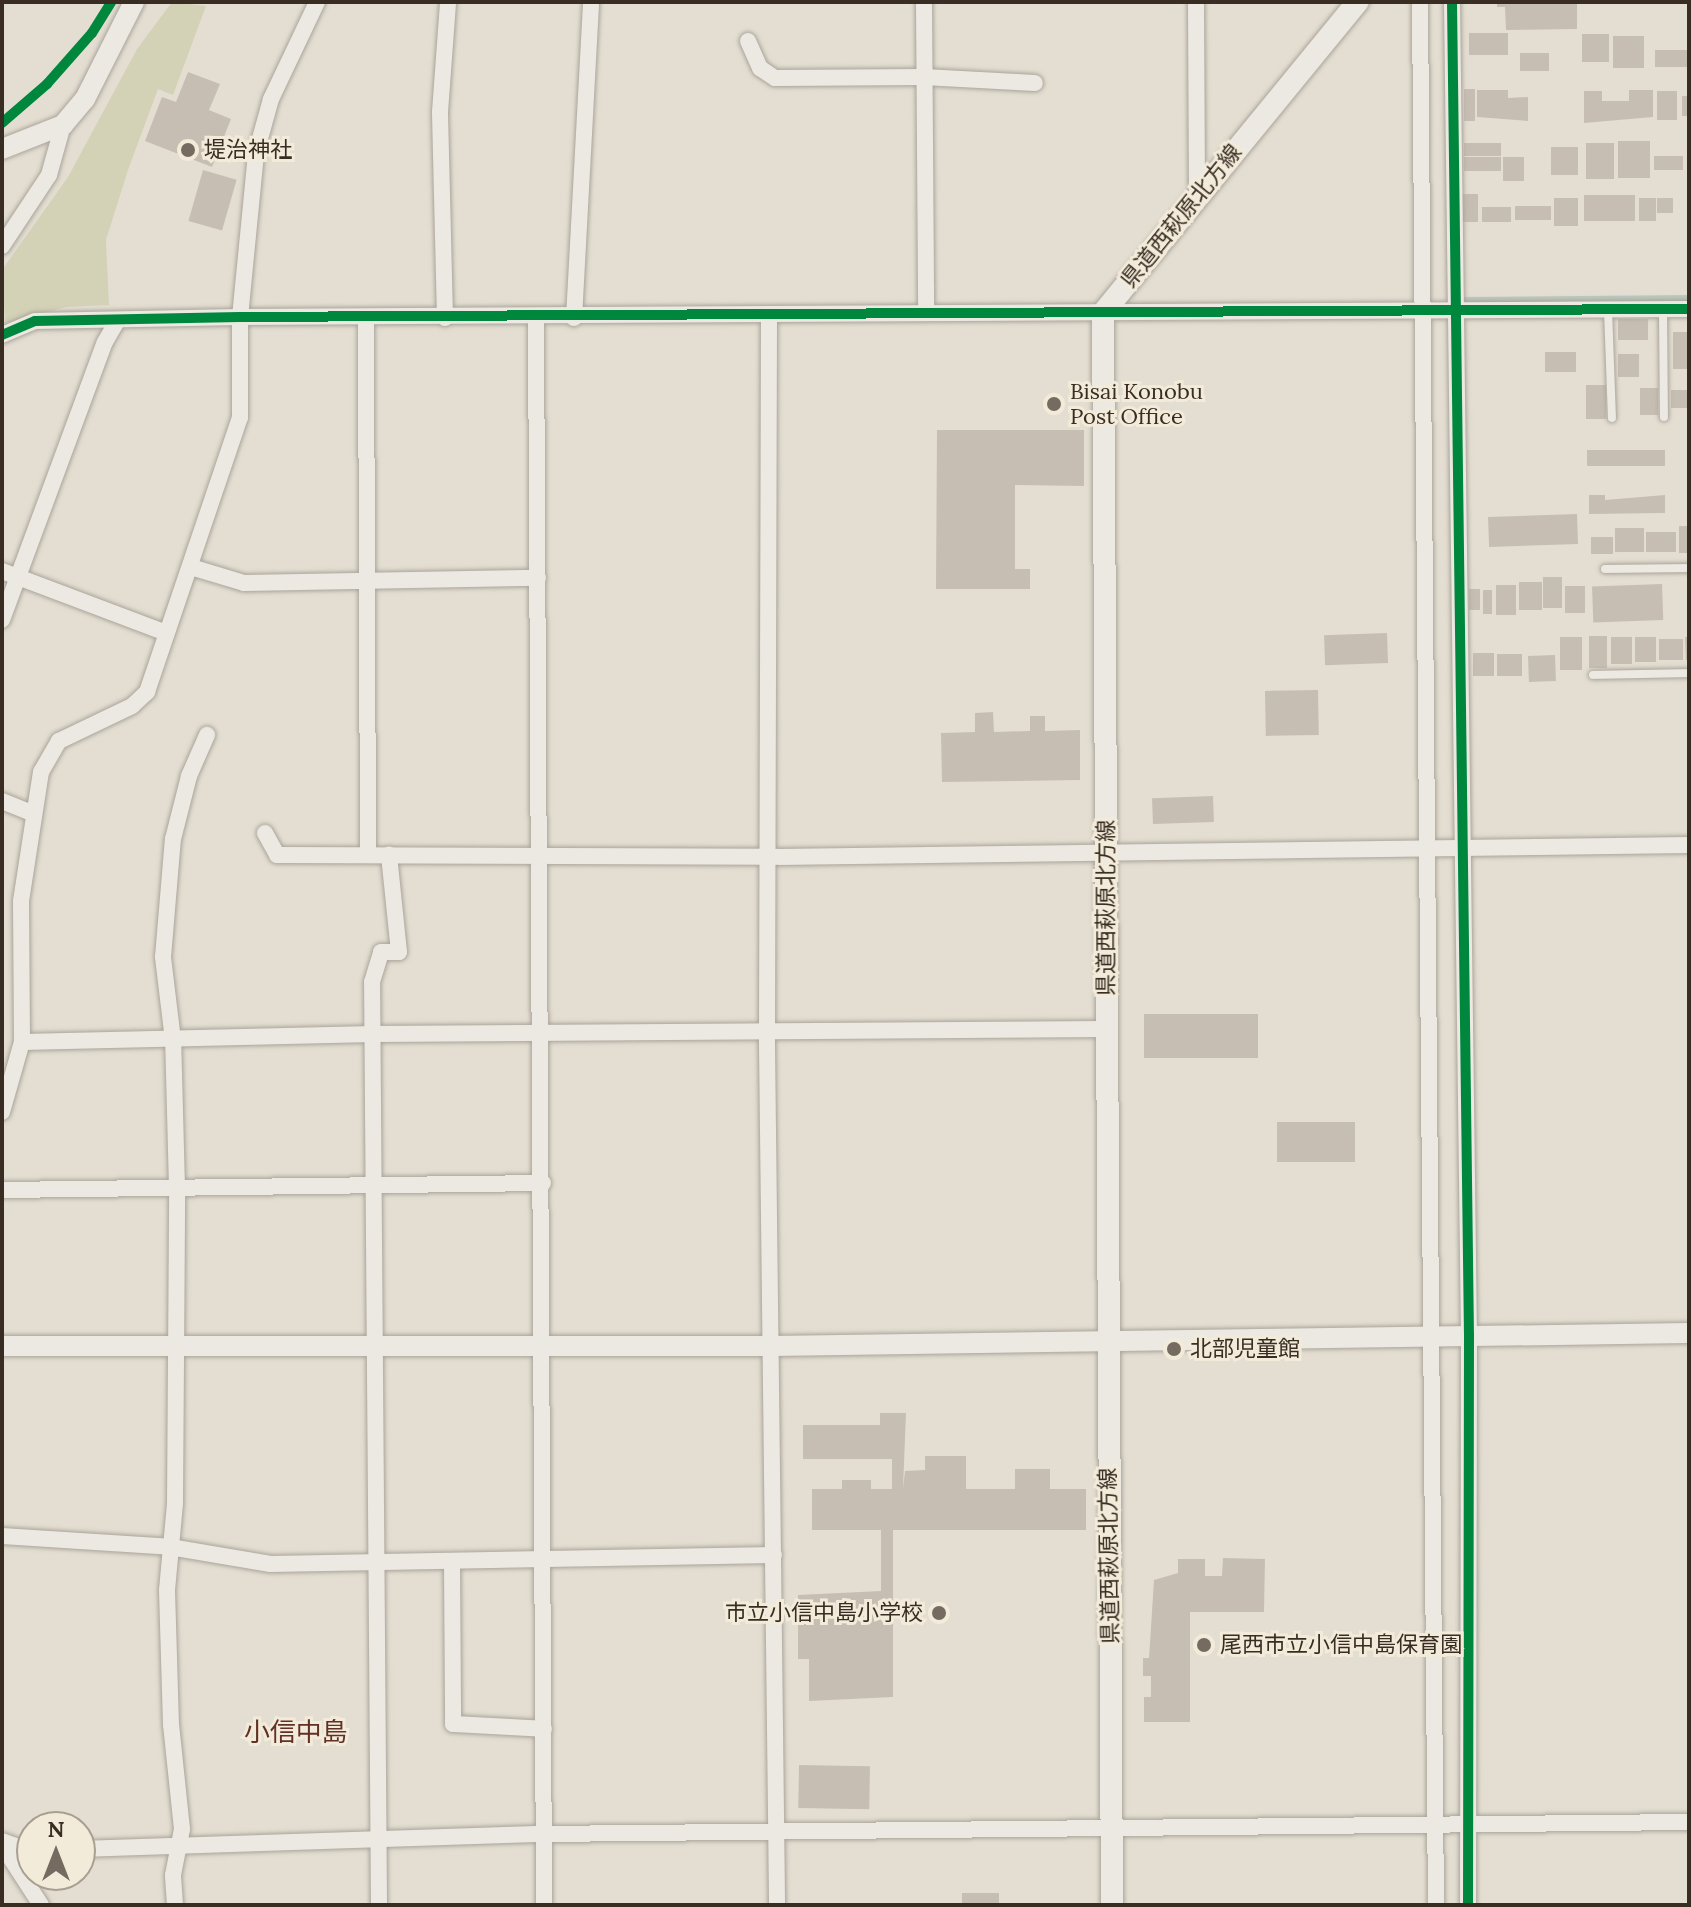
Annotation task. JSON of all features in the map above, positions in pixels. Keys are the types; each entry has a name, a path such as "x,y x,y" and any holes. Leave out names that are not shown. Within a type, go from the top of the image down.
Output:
{"main road":[{"name":"県道西萩原北方線","path":"1112,1905 1103,313 1197,193 1358,2"}],"street":[{"path":"2,246 49,175 63,125 85,99 134,2"},
{"path":"2,1112 22,1042 21,901 31,813 41,772 59,741 132,706 147,692 240,418 240,317 256,153 271,99 317,2"},
{"path":"445,318 440,112 448,2"},
{"path":"574,318 591,2"},
{"path":"924,2 926,313"},
{"path":"1196,2 1197,193"},
{"path":"1420,2 1419,312 1433,1339 1438,1825 1436,1905"},
{"path":"1452,2 1469,1335 1468,1905"},
{"path":"748,41 760,68 775,78 924,77 1035,83"},
{"path":"2,149 63,125"},
{"path":"2,335 35,321 240,317 574,318 1689,309"},
{"path":"769,316 768,1032 777,1905"},
{"path":"536,318 543,1036 544,1905"},
{"path":"366,319 368,855"},
{"path":"2,620 10,574 105,342 117,321"},
{"path":"191,567 244,583 365,578 538,578"},
{"path":"10,574 166,633"},
{"path":"175,1905 173,1875 180,1848 171,1725 170,1547 177,1188 173,1040 163,957 164,911 179,814 207,735"},
{"path":"2,801 31,813"},
{"path":"265,833 277,855 770,857 1426,851 1689,845"},
{"path":"379,1905 371,1182 374,964 381,952 399,952 389,855"},
{"path":"22,1042 374,1034 543,1036 1105,1029"},
{"path":"2,1190 371,1182 543,1183"},
{"path":"2,1346 772,1346 1689,1333"},
{"path":"2,1536 170,1547 235,1562 452,1565 774,1555"},
{"path":"452,1565 453,1724 544,1729"},
{"path":"96,1849 543,1834 1689,1822"},
{"path":"2,1843 41,1905"}],"lane":[{"path":"1608,310 1612,418"},
{"path":"1663,310 1664,417"},
{"path":"1605,569 1689,568"},
{"path":"1593,675 1689,673"}],"green space":[{"path":"172,2 206,6 173,95 158,89 128,170 106,240 109,305 66,307 5,323 2,270 68,177 137,49"}],"building":[{"path":"1497,2 1577,2 1577,29 1506,30 1505,7 1497,7"},
{"path":"1469,33 1508,33 1508,55 1469,55"},
{"path":"1582,34 1609,34 1609,62 1582,62"},
{"path":"1613,36 1644,36 1644,68 1613,68"},
{"path":"1655,50 1689,50 1689,67 1655,67"},
{"path":"1520,53 1549,53 1549,71 1520,71"},
{"path":"188,72 220,84 209,110 231,119 212,167 145,141 162,97 176,102"},
{"path":"1464,89 1475,89 1475,121 1464,121"},
{"path":"1477,90 1508,90 1508,98 1528,97 1528,121 1477,117"},
{"path":"1629,90 1653,90 1653,117 1584,123 1584,91 1602,91 1602,101 1629,101"},
{"path":"1657,91 1677,91 1677,120 1657,120"},
{"path":"1682,96 1689,96 1689,116 1682,116"},
{"path":"1618,141 1650,141 1650,178 1618,178"},
{"path":"1464,143 1501,143 1501,156 1464,156"},
{"path":"1586,143 1614,143 1614,179 1586,179"},
{"path":"1551,147 1578,147 1578,175 1551,175"},
{"path":"1654,156 1683,156 1683,170 1654,170"},
{"path":"1464,157 1501,157 1501,171 1464,171"},
{"path":"1503,157 1524,157 1524,181 1503,181"},
{"path":"203,170 237,180 222,231 188,221"},
{"path":"1462,194 1478,194 1478,222 1462,222"},
{"path":"1584,195 1635,195 1635,221 1584,221"},
{"path":"1554,198 1578,198 1578,226 1554,226"},
{"path":"1639,198 1656,198 1656,221 1639,221"},
{"path":"1657,198 1673,198 1673,213 1657,213"},
{"path":"1515,206 1551,206 1551,220 1515,220"},
{"path":"1482,207 1511,207 1511,222 1482,222"},
{"path":"1618,319 1648,319 1648,340 1618,340"},
{"path":"1673,332 1689,332 1689,369 1673,369"},
{"path":"1545,352 1576,352 1576,372 1545,372"},
{"path":"1618,354 1639,354 1639,377 1618,377"},
{"path":"1586,385 1606,385 1606,419 1586,419"},
{"path":"1640,388 1658,388 1658,415 1640,415"},
{"path":"1671,390 1689,390 1689,408 1671,408"},
{"path":"937,430 1084,430 1084,486 1015,485 1015,569 1030,569 1030,589 936,589"},
{"path":"1587,450 1665,450 1665,466 1587,466"},
{"path":"1589,495 1605,495 1605,500 1665,495 1665,513 1589,514"},
{"path":"1577,514 1578,544 1489,547 1488,517"},
{"path":"1679,526 1689,526 1689,553 1679,553"},
{"path":"1615,528 1644,528 1644,552 1615,552"},
{"path":"1646,532 1676,532 1676,552 1646,552"},
{"path":"1591,537 1613,537 1613,554 1591,554"},
{"path":"1543,577 1562,577 1562,608 1543,608"},
{"path":"1519,582 1542,582 1542,610 1519,610"},
{"path":"1662,584 1663,620 1593,622 1592,586"},
{"path":"1496,585 1516,585 1516,615 1496,615"},
{"path":"1565,586 1585,586 1585,613 1565,613"},
{"path":"1469,589 1480,589 1480,610 1469,610"},
{"path":"1483,590 1492,590 1492,614 1483,614"},
{"path":"1387,633 1388,663 1325,665 1324,635"},
{"path":"1589,636 1607,636 1607,668 1589,668"},
{"path":"1560,637 1582,637 1582,670 1560,670"},
{"path":"1611,637 1632,637 1632,664 1611,664"},
{"path":"1635,637 1656,637 1656,662 1635,662"},
{"path":"1685,637 1689,637 1689,660 1686,660"},
{"path":"1659,639 1683,639 1683,660 1659,660"},
{"path":"1473,653 1494,653 1494,676 1473,676"},
{"path":"1497,654 1522,654 1522,676 1497,676"},
{"path":"1555,655 1556,681 1529,682 1528,656"},
{"path":"1318,690 1319,735 1266,736 1265,691"},
{"path":"993,712 994,732 1030,731 1030,716 1045,716 1045,731 1080,730 1080,780 942,782 941,733 975,732 975,713"},
{"path":"1213,796 1214,822 1153,824 1152,798"},
{"path":"1144,1014 1258,1014 1258,1058 1144,1058"},
{"path":"1277,1122 1355,1122 1355,1162 1277,1162"},
{"path":"880,1413 906,1413 903,1489 905,1471 925,1470 925,1456 966,1456 966,1489 1015,1489 1015,1469 1050,1469 1050,1489 1086,1489 1086,1530 893,1530 893,1697 809,1701 809,1659 798,1659 798,1595 881,1591 881,1530 812,1530 812,1489 842,1489 842,1480 871,1480 871,1489 892,1489 892,1459 803,1459 803,1425 880,1425"},
{"path":"1223,1558 1265,1559 1264,1612 1190,1612 1190,1722 1144,1722 1144,1697 1151,1697 1151,1676 1143,1676 1143,1658 1149,1658 1154,1580 1178,1573 1178,1559 1205,1559 1205,1576 1222,1576"},
{"path":"799,1765 870,1766 869,1809 798,1808"},
{"path":"962,1893 999,1893 999,1905 962,1905"}],"waterway":[{"path":"1464,300 1689,298"}],"cycle path":[{"path":"2,123 47,84 92,33 111,2"},
{"path":"1452,2 1469,1335 1468,1905"},
{"path":"2,335 35,321 240,317 1689,309"}],"place":[{"name":"堤治神社","path":"188,150"},
{"name":"Bisai Konobu Post Office","path":"1054,404"},
{"name":"北部児童館","path":"1174,1349"},
{"name":"市立小信中島小学校","path":"939,1613"},
{"name":"尾西市立小信中島保育園","path":"1204,1645"}],"district":[{"name":"小信中島","path":"296,1732"}]}
